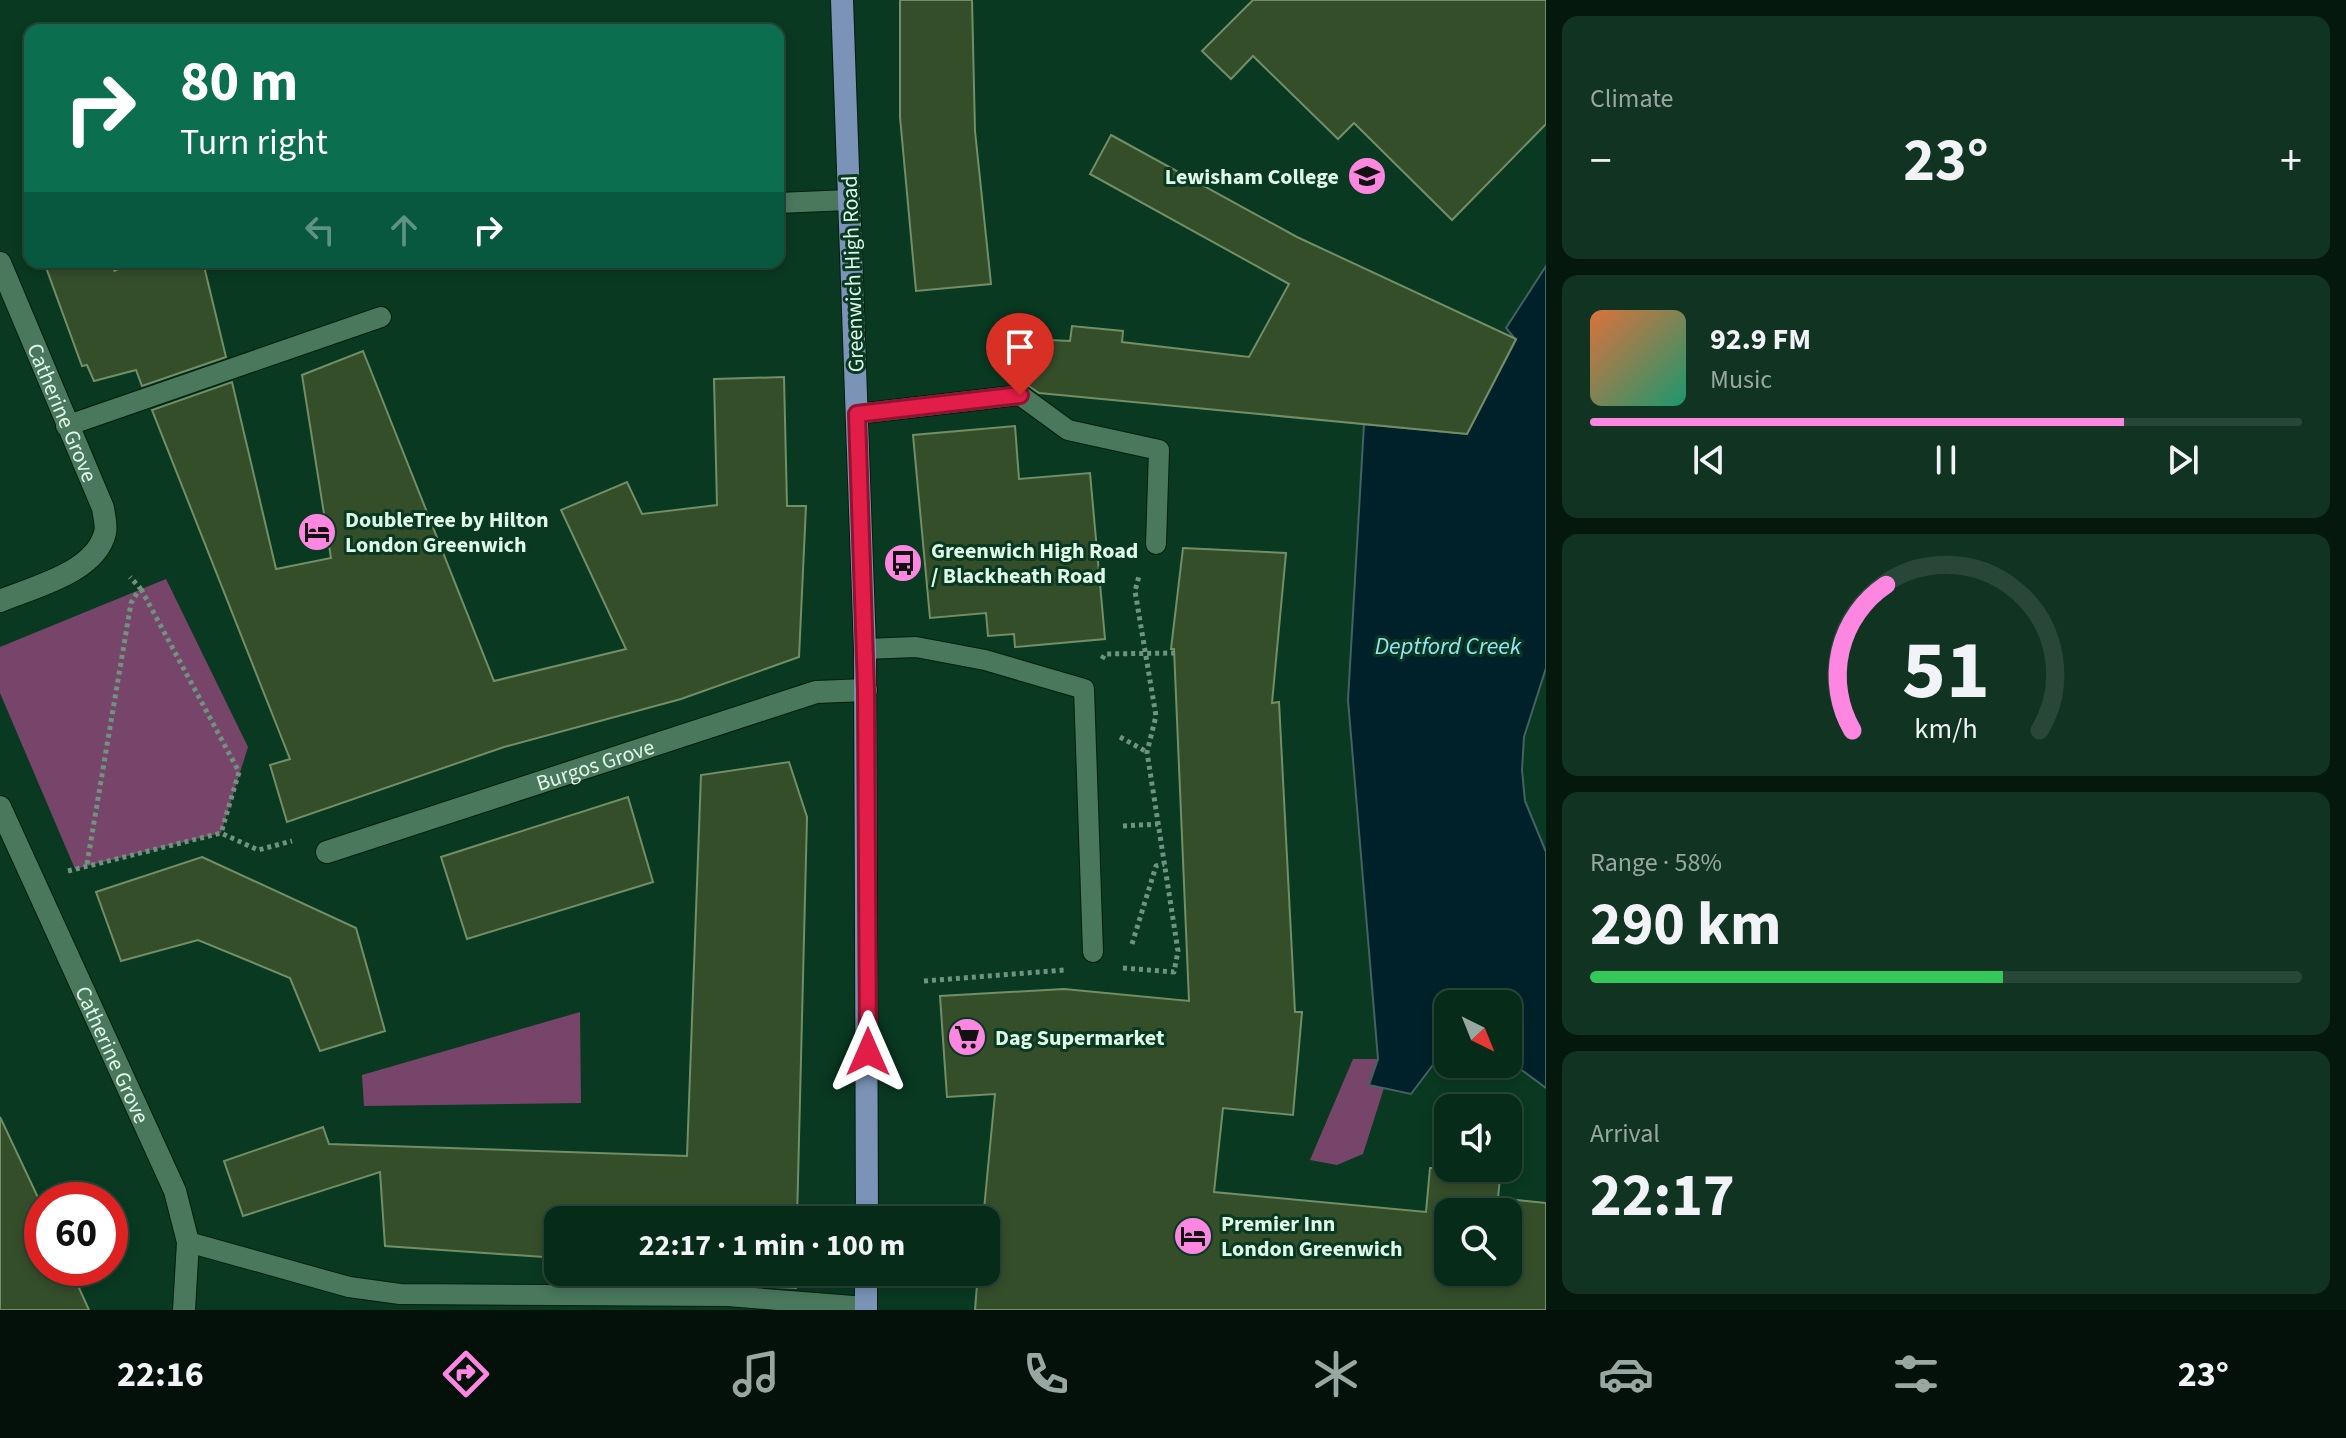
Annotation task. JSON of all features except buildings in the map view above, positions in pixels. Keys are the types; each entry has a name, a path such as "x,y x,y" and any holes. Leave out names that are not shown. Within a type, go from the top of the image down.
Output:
{"main road":[{"name":"Greenwich High Road","path":"842,0 866,690 867,1206"},
{"path":"866,1286 866,1309"}],"street":[{"name":"Catherine Grove","path":"0,263 103,508 106,531 97,551 80,566 0,601"},
{"name":"Burgos Grove","path":"327,852 816,692 866,690"},
{"name":"Catherine Grove","path":"0,807 175,1191 188,1242 184,1310"}],"lane":[{"path":"784,203 849,200"},
{"path":"66,426 381,317"},
{"path":"857,414 1020,395 1068,430 1159,450 1156,544"},
{"path":"865,649 916,647 985,660 1084,689 1093,952"},
{"path":"188,1242 349,1287 400,1294 728,1296 866,1309"}],"path":[{"path":"113,270 117,268"},
{"path":"130,577 140,588 239,772 221,833"},
{"path":"87,864 131,603 140,588"},
{"path":"1084,689 1105,654 1174,653"},
{"path":"68,871 221,833 258,850 297,840 327,852"},
{"path":"1124,968 1156,866 1164,864"}],"shaded area":[{"path":"166,579 248,747 221,833 75,869 0,693 0,647"},
{"path":"580,1012 581,1103 364,1106 362,1075"},
{"path":"1353,1059 1378,1059 1369,1085 1384,1088 1363,1154 1337,1165 1310,1160"}],"water":[{"name":"Deptford Creek","path":"1546,266 1546,668 1524,737 1522,770 1525,801 1546,852 1546,1088 1522,1070 1522,990 1434,990 1434,1064 1411,1094 1369,1085 1378,1059 1348,700 1364,424 1467,434 1516,340 1506,328"}],"place":[{"name":"Lewisham College","path":"1367,176"},
{"name":"DoubleTree by Hilton London Greenwich","path":"317,532"},
{"name":"Greenwich High Road / Blackheath Road","path":"903,563"},
{"name":"Dag Supermarket","path":"967,1037"},
{"name":"Premier Inn London Greenwich","path":"1193,1236"}],"route":[{"path":"868,1052 866,690 857,414 1020,395"}]}
